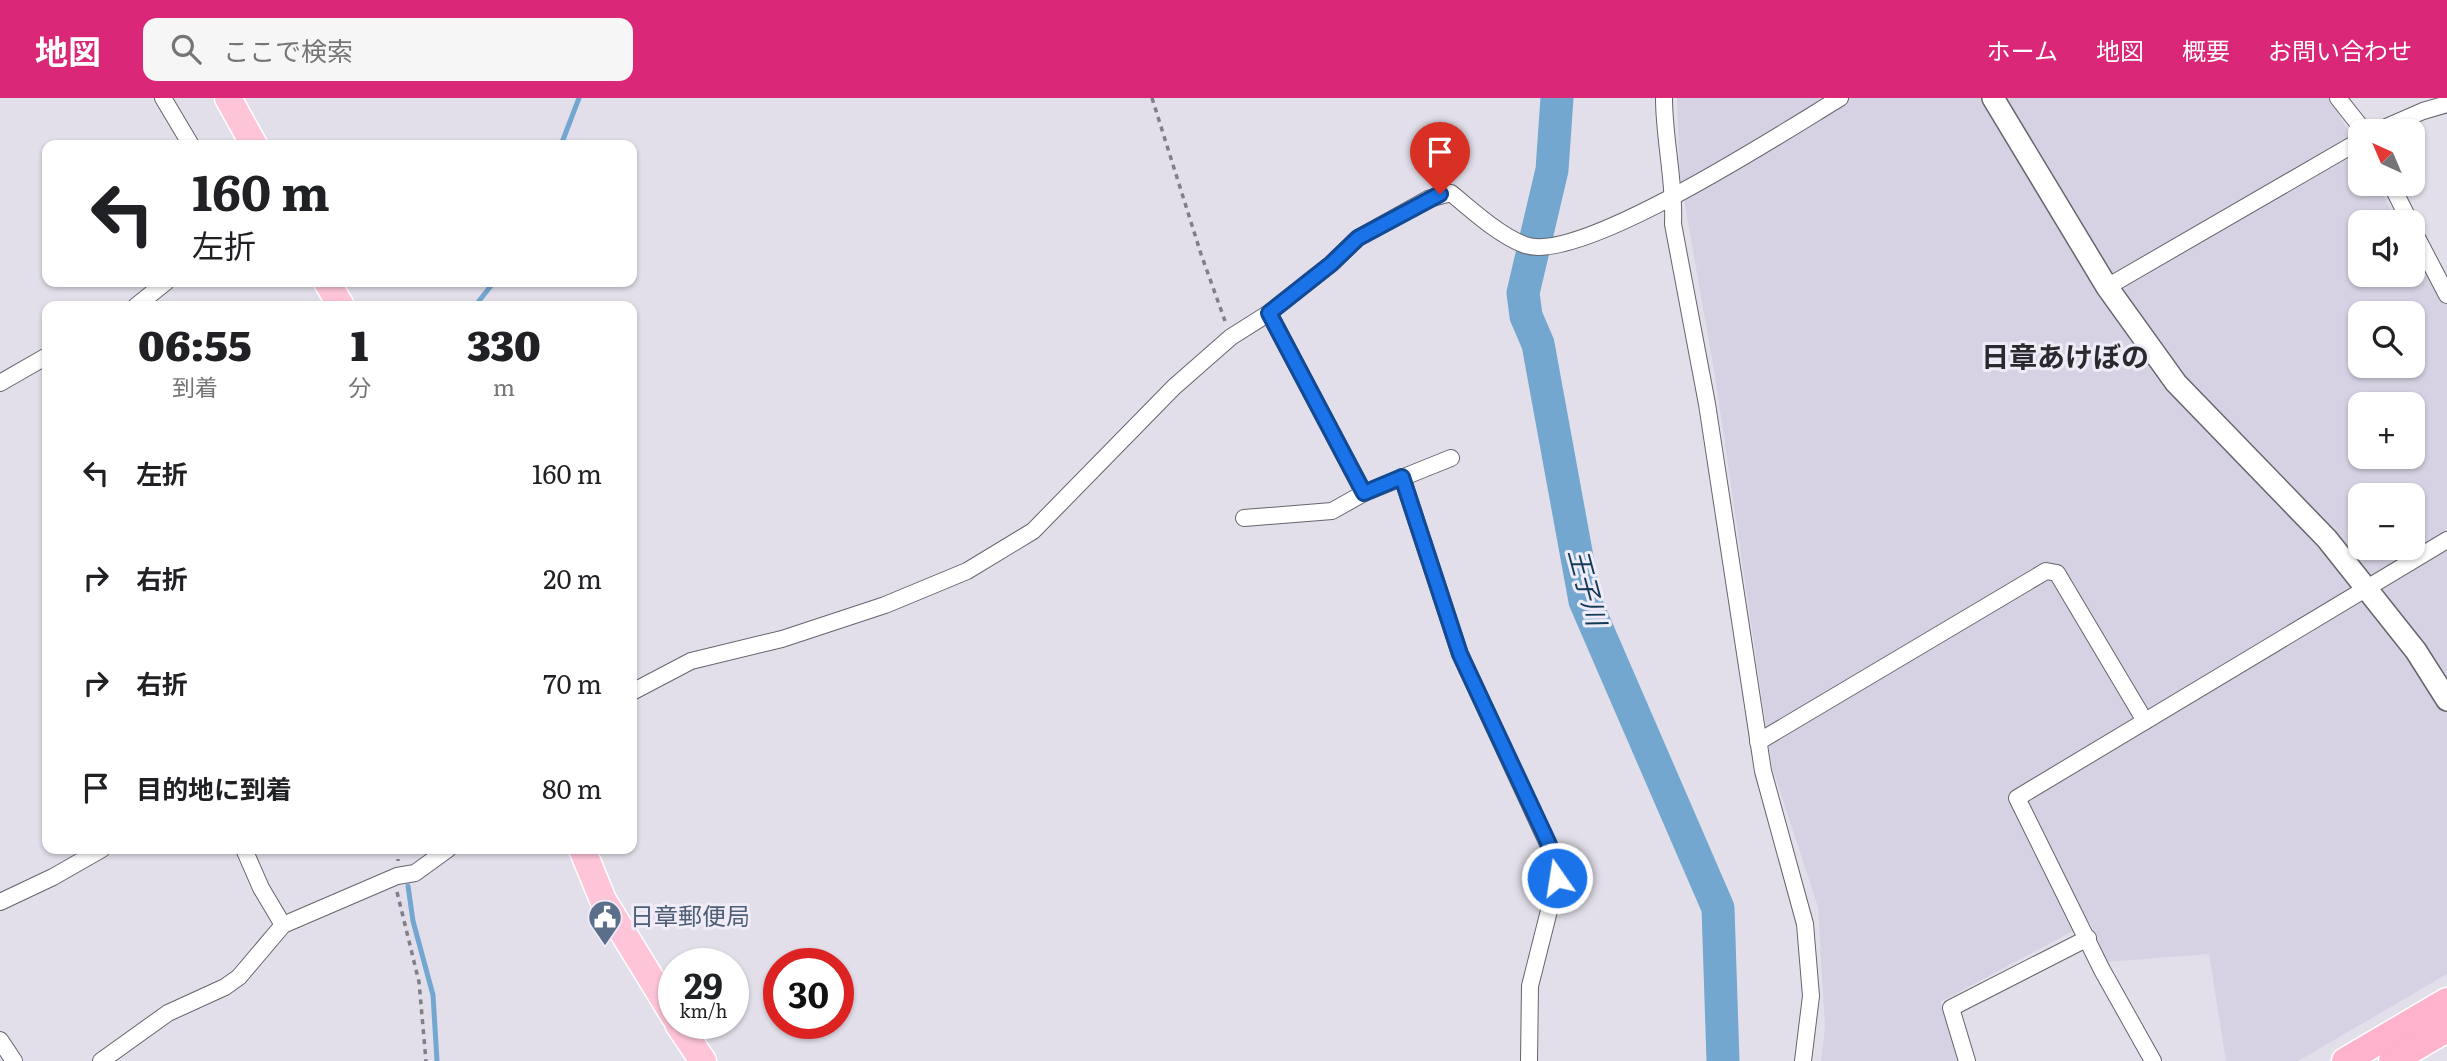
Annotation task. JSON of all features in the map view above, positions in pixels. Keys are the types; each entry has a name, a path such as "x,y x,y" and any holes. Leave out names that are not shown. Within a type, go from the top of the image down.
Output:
{"highway":[{"path":"2384,1052 2447,1001"},
{"path":"2345,1061 2384,1052 2447,1029"}],"main road":[{"path":"228,98 251,140"},
{"path":"584,854 603,900 658,990"},
{"path":"688,1039 703,1061"}],"street":[{"path":"163,98 188,140"},
{"path":"1664,98 1664,126 1674,197 1672,224 1707,404 1758,742 1763,771 1805,924 1811,996 1803,1061"},
{"path":"637,689 691,661 795,635 885,605 968,571 1033,531 1174,387 1231,337 1269,313 1331,264 1358,238 1440,194 1451,192 1495,227 1524,245 1544,248 1593,234 1674,197 1840,98"},
{"path":"1993,98 2107,287 2176,383 2327,539 2416,651 2447,699"},
{"path":"2338,98 2355,119"},
{"path":"2405,119 2447,104"},
{"path":"2107,287 2348,148"},
{"path":"2425,253 2447,295"},
{"path":"142,301 160,287"},
{"path":"1269,313 1364,493"},
{"path":"0,383 42,359"},
{"path":"1244,518 1322,513 1451,458"},
{"path":"1402,477 1460,654 1554,857 1557,878 1530,986 1529,1061"},
{"path":"2153,1061 2102,970 2017,797 2447,540"},
{"path":"1758,742 2046,571 2057,573 2144,721"},
{"path":"0,902 54,877 93,854"},
{"path":"246,854 261,888 283,925"},
{"path":"101,1061 168,1013 225,987 239,977 283,925 397,876 415,873 441,854"},
{"path":"1967,1061 1951,1008 2088,938"},
{"path":"0,1040 14,1061"}],"path":[{"path":"1152,98 1200,254 1231,337"},
{"path":"397,876 398,900 419,982 426,1061"}],"shaded area":[{"path":"1677,98 2330,98 2348,131 2348,196 2384,196 2391,210 2348,210 2348,287 2425,287 2425,272 2441,301 2447,301 2447,974 2298,1061 2226,1061 2209,954 2107,962 2090,922 1940,1002 1958,1061 1821,1061 1825,1027 1818,907 1772,767 1715,376 1680,177"}],"waterway":[{"path":"563,140 579,98"},
{"name":"王子川","path":"1557,98 1552,170 1523,293 1526,316 1538,344 1585,601 1718,908 1723,1061"},
{"path":"479,301 490,287"},
{"path":"408,886 413,921 433,995 437,1061"}],"place":[{"name":"日章郵便局","path":"605,947"}],"district":[{"name":"日章あけぼの","path":"2065,357"}],"route":[{"path":"1440,194 1358,238 1331,264 1269,313 1364,493 1402,477 1460,654 1547,840 1554,857 1557,878"}]}
